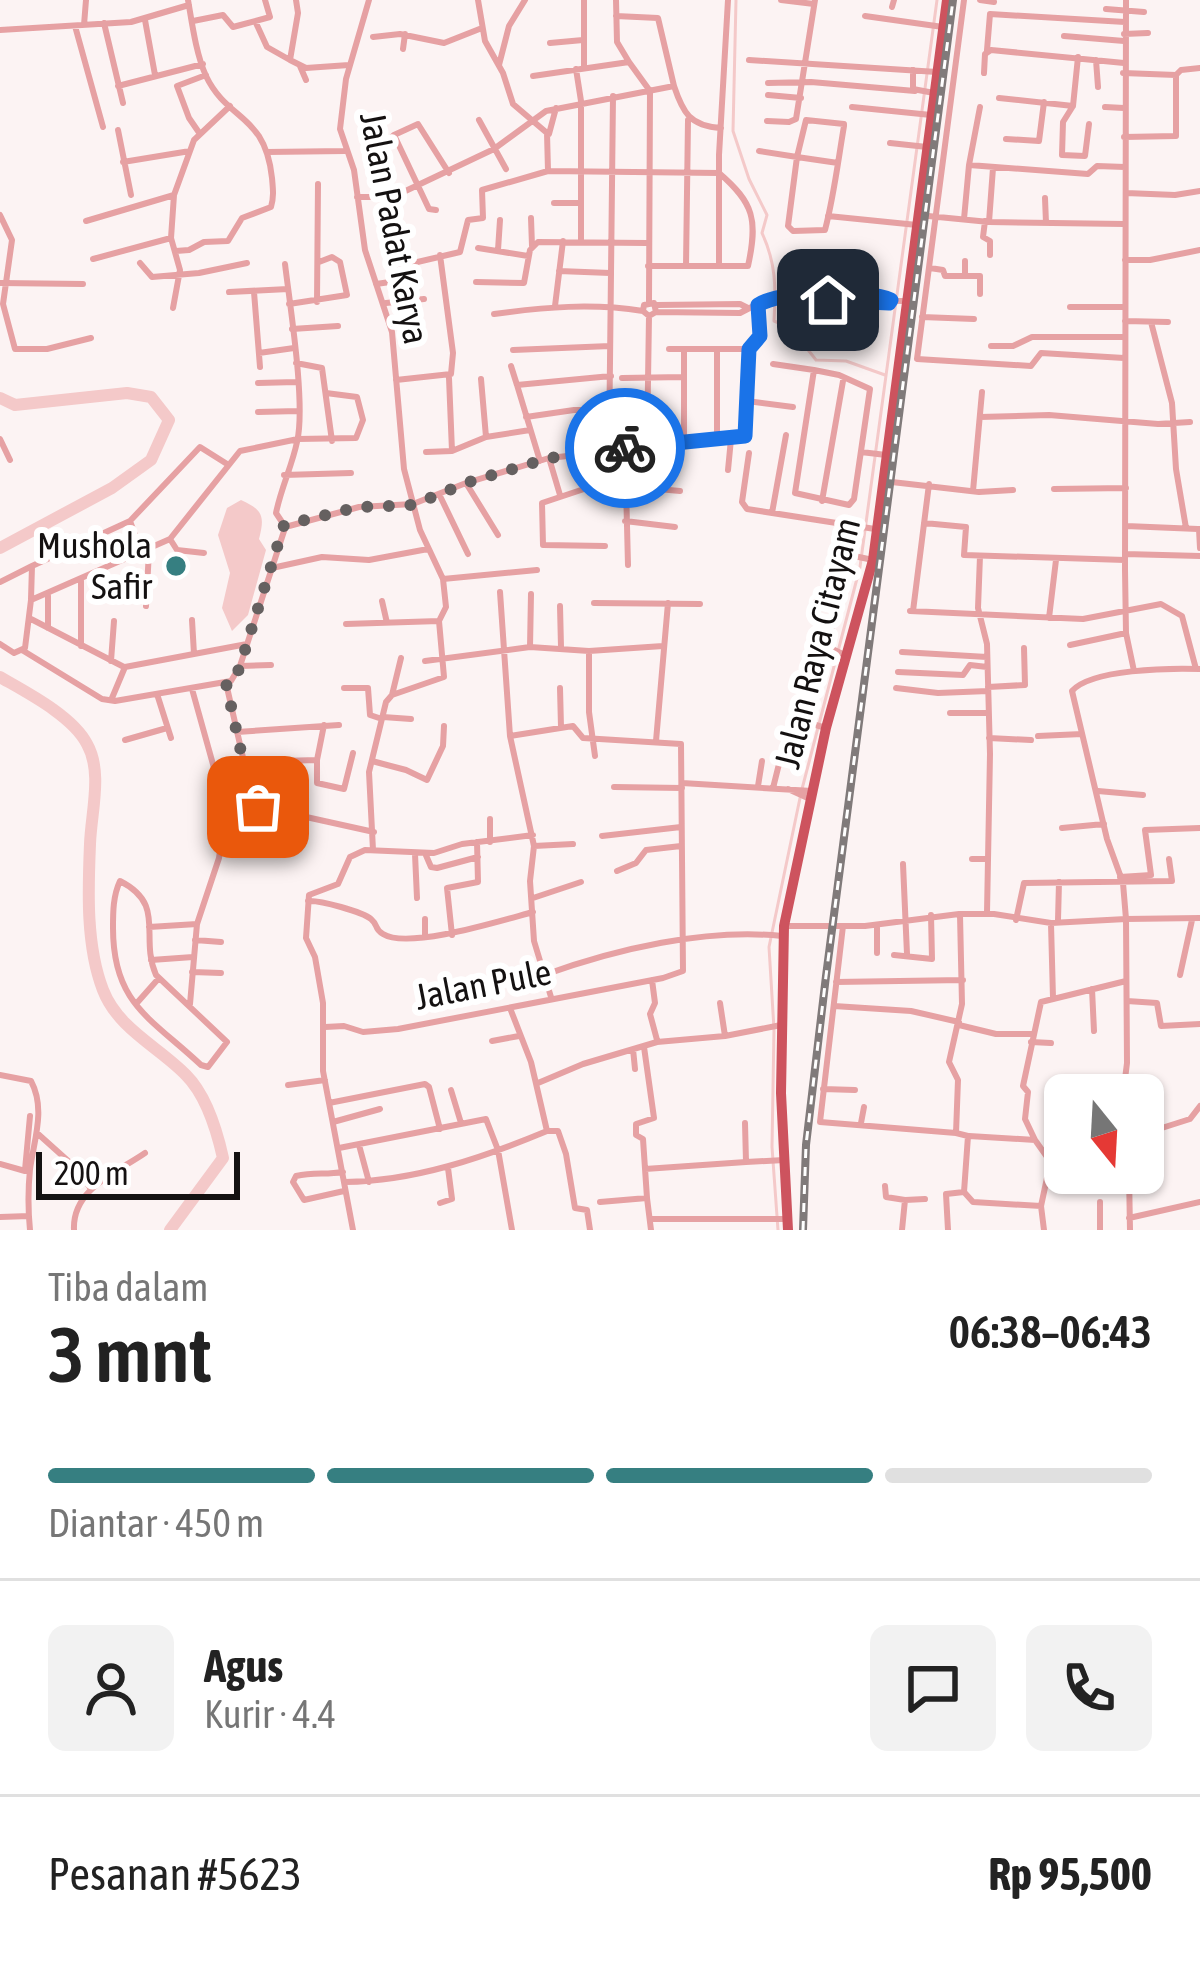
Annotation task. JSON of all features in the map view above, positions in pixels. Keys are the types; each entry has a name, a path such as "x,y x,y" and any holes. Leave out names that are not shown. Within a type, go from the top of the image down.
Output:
{"main road":[{"name":"Jalan Raya Citayam","path":"783,1221 778,933 818,725 868,559 883,481 899,300 928,115 925,92 934,72 946,0"}],"street":[{"path":"86,0 80,25 104,128"},
{"path":"224,0 225,16 233,27 270,17 265,0"},
{"path":"290,60 296,0"},
{"name":"Jalan Padat Karya","path":"369,0 350,65 340,129 354,170 365,250 392,332 404,469 428,549 443,579"},
{"path":"478,0 482,28 513,104 548,137"},
{"path":"500,65 509,26 525,0"},
{"path":"580,241 584,0"},
{"path":"616,0 618,44 650,91 646,446"},
{"path":"719,266 728,0"},
{"path":"766,121 793,121 801,98 814,2 781,0"},
{"path":"964,0 918,360 1031,366 1041,353 1126,358"},
{"path":"980,0 994,2"},
{"path":"1126,0 1125,557 1134,671"},
{"path":"0,30 146,20 188,2 206,75 230,106 256,128 267,152 274,200 271,207 242,218 228,241 203,242 191,250 176,251"},
{"path":"1106,9 1144,12"},
{"path":"984,74 990,14 1125,22"},
{"path":"193,21 225,16"},
{"path":"616,16 658,17 674,86 688,118 686,266"},
{"path":"866,16 940,26"},
{"path":"146,20 155,75"},
{"path":"104,22 123,103"},
{"path":"256,23 267,47 300,66 350,65"},
{"path":"373,37 405,34 444,43 482,28"},
{"path":"1064,36 1148,33"},
{"path":"404,49 405,34"},
{"path":"550,43 583,40"},
{"path":"987,50 1124,63"},
{"path":"1078,57 1073,106 1063,122 1062,155 1085,156 1089,124"},
{"path":"748,60 934,72"},
{"path":"1096,60 1098,87"},
{"path":"532,76 629,62"},
{"path":"118,86 203,64"},
{"path":"300,66 307,80"},
{"path":"1124,137 1176,136 1176,75 1200,68"},
{"path":"768,83 925,92 916,70"},
{"path":"1123,73 1176,75"},
{"path":"200,134 177,84 206,75"},
{"path":"397,195 494,149 531,120 556,108 674,86"},
{"path":"768,95 801,98"},
{"path":"609,450 613,96"},
{"path":"999,98 1073,106"},
{"path":"1006,140 1039,141 1044,103"},
{"path":"173,308 180,273 171,238 175,195 200,134 230,106"},
{"path":"1105,106 1124,108"},
{"path":"852,107 928,115"},
{"path":"964,219 980,107"},
{"path":"548,171 548,137 556,108"},
{"path":"688,118 721,128"},
{"path":"479,120 506,169"},
{"path":"806,120 843,122 838,163 820,233 788,229 806,120"},
{"path":"382,146 416,122 448,172"},
{"path":"118,130 131,195"},
{"path":"394,135 429,209 436,210"},
{"path":"890,143 920,146"},
{"path":"123,162 190,151"},
{"path":"267,152 345,151"},
{"path":"759,151 838,163"},
{"path":"970,165 1090,174 1097,166 1125,167"},
{"path":"990,255 990,241 983,237 993,168"},
{"path":"396,267 460,252 468,220 483,218 482,190 548,171 719,173 746,196 751,212 750,264 648,266"},
{"path":"317,302 318,184"},
{"path":"1125,193 1200,191"},
{"path":"86,221 175,195"},
{"path":"357,197 375,197"},
{"path":"1045,198 1046,223"},
{"path":"554,203 581,203"},
{"path":"0,214 12,240 3,304 16,350 46,349 91,338"},
{"path":"828,216 899,223 935,216 1124,224"},
{"path":"476,282 522,284 532,246 531,218"},
{"path":"499,250 500,220"},
{"path":"93,259 171,238"},
{"path":"532,246 563,241 647,243"},
{"path":"556,306 563,241"},
{"path":"478,248 528,256"},
{"path":"1124,260 1163,259 1200,250"},
{"path":"396,380 451,374 453,352 440,255"},
{"path":"289,304 347,295 337,259 320,262"},
{"path":"965,261 965,276"},
{"path":"140,263 148,277 248,262"},
{"path":"285,264 298,411 298,439 276,513 286,526"},
{"path":"929,268 944,270 945,276 981,277 980,294"},
{"path":"560,271 610,273"},
{"path":"376,284 411,279"},
{"path":"4,283 83,284"},
{"path":"229,292 288,289"},
{"path":"254,292 260,367"},
{"path":"494,314 556,306 651,309 740,304 748,308 770,299 849,294 899,300"},
{"path":"385,303 424,299"},
{"path":"286,526 359,507 413,505 466,483 545,460 746,435 749,349 760,336 758,305"},
{"path":"1070,307 1125,307"},
{"path":"922,316 974,320"},
{"path":"1125,321 1168,322"},
{"path":"1151,322 1172,403 1186,528"},
{"path":"292,329 338,326"},
{"path":"991,346 1013,346 1032,337 1126,337"},
{"path":"513,350 610,346"},
{"path":"259,353 294,348"},
{"path":"669,349 749,349"},
{"path":"684,441 685,349"},
{"path":"717,349 718,440"},
{"path":"296,363 320,366 332,441"},
{"path":"772,364 814,370 839,375 870,389 864,453 852,504 800,496 795,490 814,370"},
{"path":"511,366 530,430 560,495"},
{"path":"517,385 610,376"},
{"path":"622,378 685,377"},
{"path":"449,378 452,451"},
{"path":"482,379 486,437"},
{"path":"822,501 844,380"},
{"path":"257,383 296,382"},
{"path":"973,491 982,392"},
{"path":"31,600 170,539 227,464 245,448 298,439 351,442 360,435 362,412 354,395 326,393"},
{"path":"747,400 793,407"},
{"path":"526,417 611,410"},
{"path":"258,412 298,411"},
{"path":"980,417 1190,422"},
{"path":"425,452 452,451 486,437 530,430"},
{"path":"772,513 786,435"},
{"path":"0,439 10,460"},
{"path":"728,470 731,439"},
{"path":"0,582 130,521 178,475 195,450 206,449 227,464"},
{"path":"749,453 743,506 874,529"},
{"path":"864,453 883,454"},
{"path":"284,475 351,473"},
{"path":"883,481 973,491 1012,490"},
{"path":"466,483 497,536"},
{"path":"605,546 543,545 541,505 604,484 680,491"},
{"path":"929,484 911,611 1127,620"},
{"path":"626,486 628,566"},
{"path":"1054,490 1126,488"},
{"path":"440,496 469,554"},
{"path":"130,521 145,552 146,606"},
{"path":"626,521 675,527"},
{"path":"924,523 966,526 964,555 1056,560 1200,552 1199,529 1126,526"},
{"path":"22,650 102,699 115,701 235,679 286,526"},
{"path":"170,539 177,550 204,554"},
{"path":"271,568 322,557 369,560 428,549"},
{"path":"840,654 828,644 845,560 854,556 868,559"},
{"path":"980,556 980,616 988,689 991,914"},
{"path":"1049,618 1056,560"},
{"path":"22,650 31,619 32,566"},
{"path":"392,695 444,677 439,621 446,607 443,579 537,570"},
{"path":"81,580 81,646"},
{"path":"500,592 510,736 533,835 534,941 551,997"},
{"path":"48,594 48,628"},
{"path":"530,647 531,594"},
{"path":"382,601 387,622"},
{"path":"594,603 700,604"},
{"path":"656,741 668,603"},
{"path":"560,606 561,647"},
{"path":"1070,645 1165,606 1179,613 1186,626 1198,669 1134,671 1087,679 1074,687 1072,702 1121,880 1126,920 1124,1074"},
{"path":"31,619 125,668 248,644"},
{"path":"192,620 194,654"},
{"path":"111,661 114,621"},
{"path":"346,624 439,621"},
{"path":"0,644 14,653 22,650"},
{"path":"425,661 530,647 589,651 662,646"},
{"path":"896,688 944,693 1025,685 1024,648"},
{"path":"589,651 596,756"},
{"path":"902,652 987,657"},
{"path":"373,850 374,832 368,816 372,761 401,658"},
{"path":"240,666 271,665"},
{"path":"898,672 964,675 970,665 987,667"},
{"path":"112,698 125,668"},
{"path":"226,683 255,807 259,849"},
{"path":"190,1004 197,924 219,858 226,811 192,688"},
{"path":"344,688 368,688 369,712 410,719"},
{"path":"560,688 561,727"},
{"path":"157,694 171,738"},
{"path":"950,713 987,713"},
{"path":"324,725 316,760 317,783 346,790 353,753"},
{"path":"237,732 339,725"},
{"path":"372,761 427,781 443,746 444,726"},
{"path":"510,736 575,727 580,737 681,745 683,971 652,980 655,1003 650,1014 658,1042"},
{"path":"125,740 167,728"},
{"path":"989,738 1082,734"},
{"path":"244,762 316,760"},
{"path":"758,786 762,761"},
{"path":"773,788 779,764"},
{"path":"614,788 758,786 805,794"},
{"path":"972,788 987,788"},
{"path":"1098,791 1143,796"},
{"path":"226,811 255,807 374,832"},
{"path":"490,819 490,842"},
{"path":"1062,828 1104,824"},
{"path":"602,836 681,827"},
{"path":"1121,880 1151,875 1145,830 1199,828"},
{"path":"259,831 283,836"},
{"path":"353,1230 320,1047 325,1028 318,968 305,938 308,901 314,890 340,882 350,856 373,850 420,853 533,835"},
{"path":"452,934 447,888 478,882 477,842"},
{"path":"534,846 573,844"},
{"path":"617,871 636,862 646,850 681,846"},
{"path":"420,853 437,868 478,857"},
{"path":"417,898 420,853"},
{"path":"972,859 988,859"},
{"path":"1012,919 1021,886 1173,881 1169,859"},
{"path":"902,864 907,953 912,959 932,959 932,915"},
{"path":"119,881 146,902 151,960 159,978 227,1042 208,1066 201,1065 136,1004 118,978 113,963 113,905 119,881"},
{"path":"532,898 581,882"},
{"path":"1053,998 1059,882"},
{"path":"308,901 326,901 367,916 387,936 452,934 532,912"},
{"path":"544,975 682,942 959,914 1054,922 1196,919 1180,975"},
{"path":"956,1133 958,1080 949,1056 959,1023 963,980 959,914"},
{"path":"425,919 425,937"},
{"path":"148,927 197,924"},
{"path":"877,925 878,953"},
{"path":"843,926 820,1122 1035,1140"},
{"path":"1188,939 1200,941"},
{"path":"195,940 221,942"},
{"path":"894,955 907,953"},
{"path":"151,960 193,957"},
{"path":"192,972 221,974"},
{"path":"136,1004 159,978"},
{"name":"Jalan Pule","path":"325,1028 398,1029 652,980"},
{"path":"836,982 963,980"},
{"path":"1044,1154 1025,1119 1028,1092 1023,1085 1041,1002 1126,981"},
{"path":"174,991 191,987"},
{"path":"1092,989 1094,1030"},
{"path":"1126,1001 1157,1004 1161,1026 1200,1024"},
{"path":"720,1004 725,1036"},
{"path":"834,1006 910,1011 1051,1043"},
{"path":"509,1007 537,1084 547,1131"},
{"path":"537,1084 658,1042 782,1025"},
{"path":"492,1041 519,1036"},
{"path":"644,1046 655,1118 636,1124 636,1135 643,1138 651,1230"},
{"path":"633,1049 635,1069"},
{"path":"0,1075 31,1081 39,1110 27,1171"},
{"path":"288,1084 325,1080"},
{"path":"329,1102 425,1084 440,1129"},
{"path":"823,1089 854,1090"},
{"path":"451,1090 461,1123"},
{"path":"1164,1127 1190,1119 1200,1106"},
{"path":"861,1124 863,1107"},
{"path":"333,1122 380,1109"},
{"path":"30,1116 30,1230"},
{"path":"339,1148 485,1119 498,1150 512,1230"},
{"path":"746,1123 746,1162"},
{"path":"344,1182 318,1171 296,1176 293,1182 304,1200 344,1182 369,1182 447,1166 558,1131 575,1208 587,1210 590,1230"},
{"path":"37,1133 92,1189"},
{"path":"968,1136 964,1192 973,1202 1041,1206"},
{"path":"359,1145 369,1182"},
{"path":"74,1230 77,1205 145,1153"},
{"path":"645,1168 782,1160"},
{"path":"0,1164 27,1171"},
{"path":"440,1203 452,1199 447,1166"},
{"path":"885,1186 886,1197 925,1199"},
{"path":"948,1230 946,1194 964,1192"},
{"path":"1044,1230 1041,1206 1046,1194"},
{"path":"1129,1194 1130,1230"},
{"path":"600,1202 647,1198"},
{"path":"902,1230 905,1200"},
{"path":"1100,1202 1100,1230"},
{"path":"1129,1218 1200,1202"},
{"path":"0,1217 28,1216"},
{"path":"651,1219 783,1221"},
{"path":"775,1230 783,1221"}],"shaded area":[{"path":"241,500 260,515 259,539 266,550 248,615 232,631 222,608 230,573 218,535 227,508"}],"waterway":[{"path":"736,0 733,131 767,215 762,233 774,276 774,321 791,328 816,360 846,361 885,375"},
{"path":"802,789 860,567 937,0"},
{"path":"0,398 15,405 127,393 151,397 169,420 151,460 112,488 0,548"},
{"path":"0,677 60,714 87,744 95,780 89,918 103,990 118,1016 193,1083 218,1136 223,1158 170,1230"},
{"path":"778,1230 769,947 800,798"}],"railway":[{"path":"803,1230 806,1145 826,976 953,0"}],"way so far":[{"path":"258,807 253,807 226,683 235,679 240,666 284,525 359,507 413,505 549,458 625,448"}],"place":[{"name":"Mushola Safir","path":"176,566"}],"route":[{"path":"625,448 745,436 749,349 760,336 758,305 765,300 811,293 891,300 828,300"}]}
